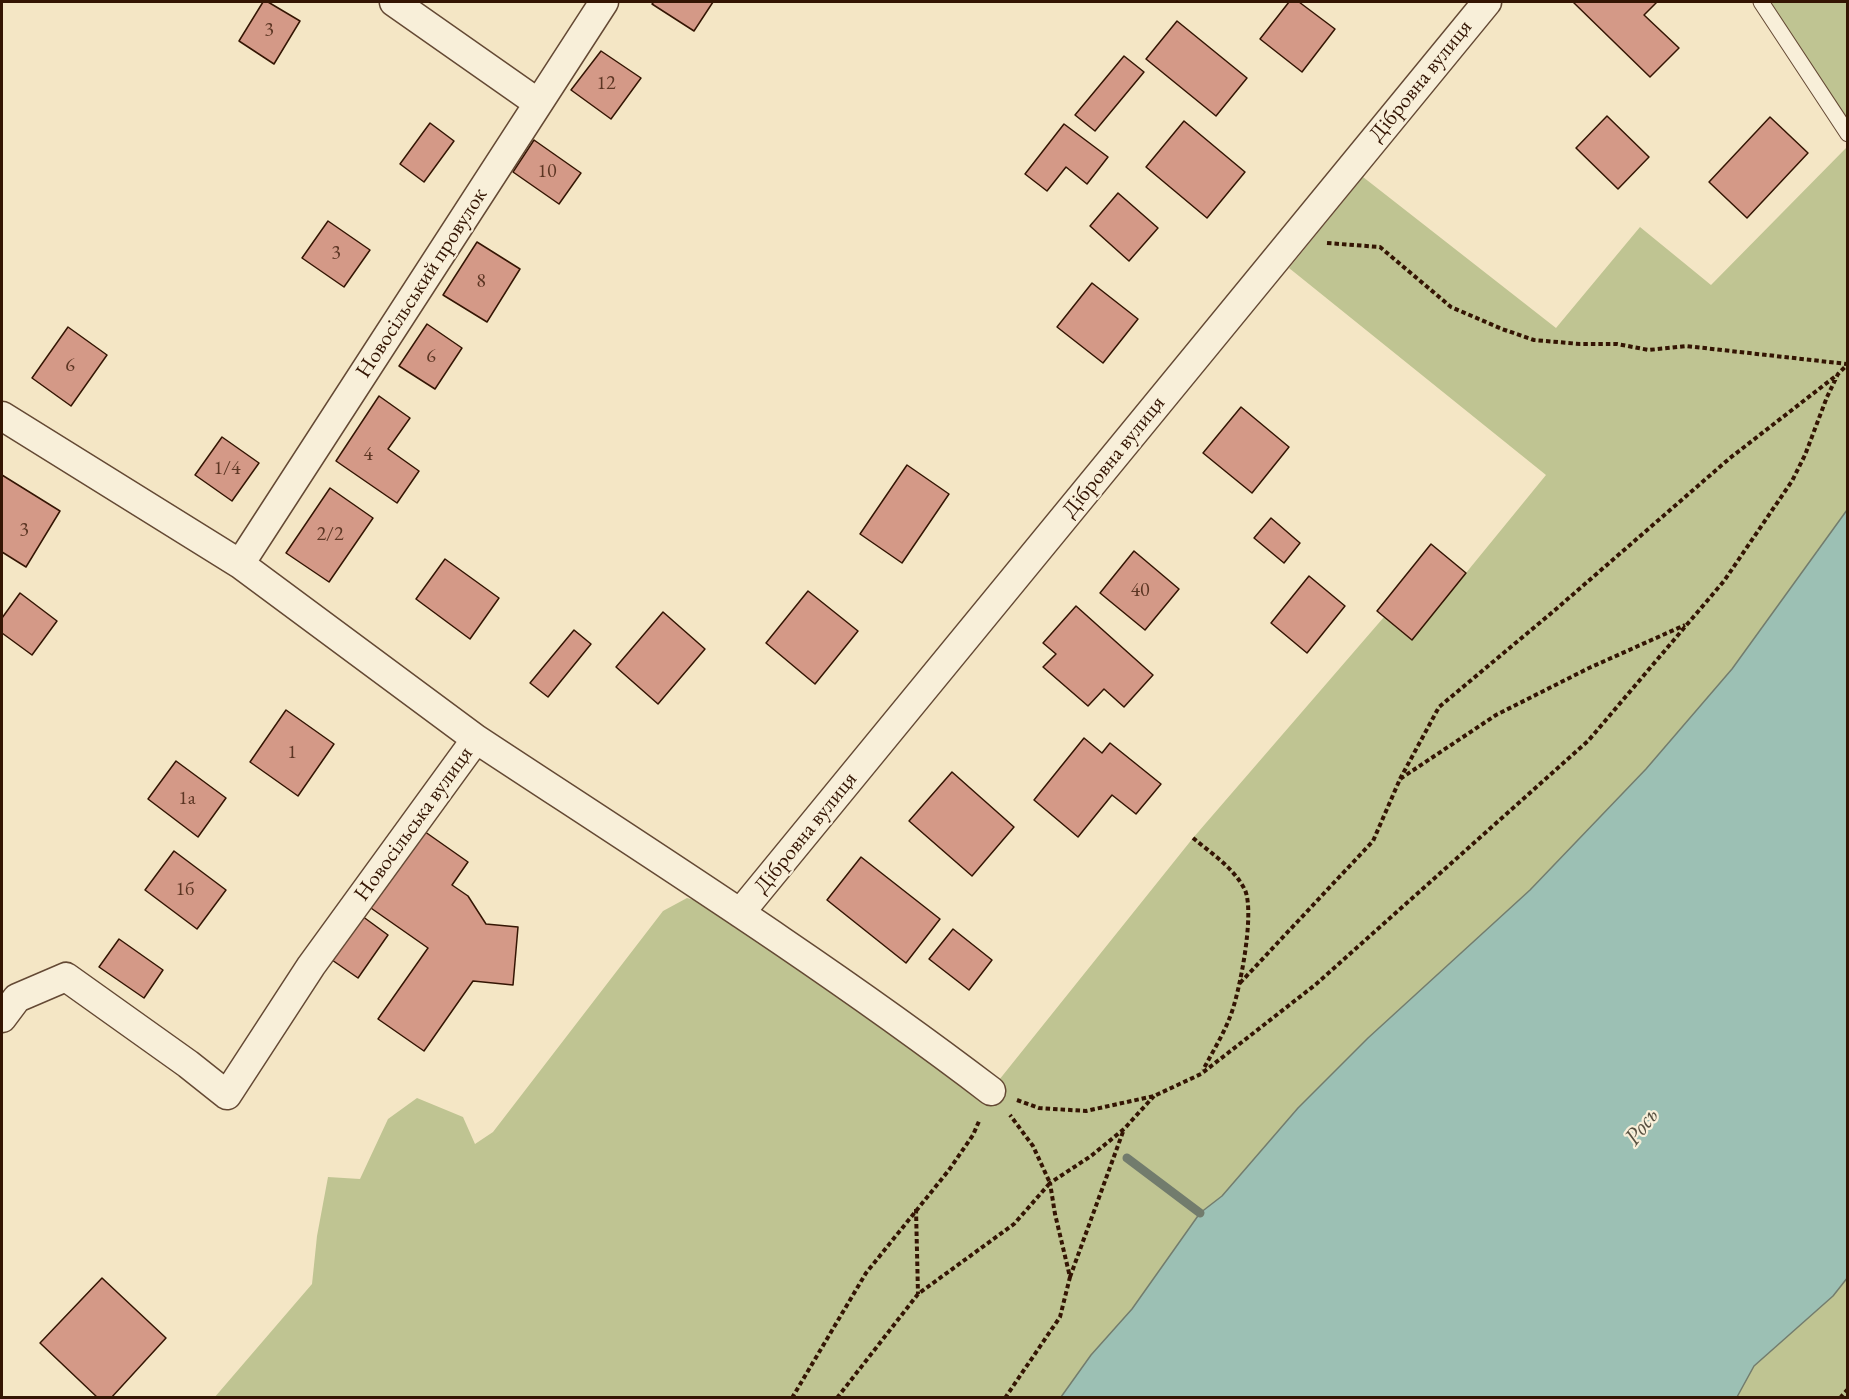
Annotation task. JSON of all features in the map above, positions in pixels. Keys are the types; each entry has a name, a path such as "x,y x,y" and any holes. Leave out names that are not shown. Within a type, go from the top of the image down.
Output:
{"street":[{"path":"394,2 538,103"},
{"name":"Новосільський провулок","path":"240,564 604,2"},
{"name":"Дібровна вулиця","path":"740,913 1487,2"},
{"name":"Новосільська вулиця","path":"2,416 240,564 476,739 311,966 227,1095 188,1064 66,977 17,998 2,1018"},
{"path":"476,739 740,913 991,1090"}],"lane":[{"path":"1761,2 1848,134"}],"path":[{"path":"1292,240 1380,247 1451,307 1534,340 1617,344 1649,350 1686,346 1848,364"},
{"path":"1240,983 1373,841 1400,779 1439,707 1556,610 1730,458 1848,364"},
{"path":"991,1090 1039,1108 1086,1111 1154,1096 1202,1074 1315,984 1588,741 1724,581 1792,482 1838,374"},
{"path":"1400,779 1496,715 1589,668 1688,623"},
{"path":"1193,838 1235,874 1246,892 1249,916 1240,983 1230,1017 1202,1074"},
{"path":"991,1090 1033,1146 1050,1183 1070,1277"},
{"path":"792,1398 866,1273 949,1170 973,1136 991,1090"},
{"path":"837,1398 918,1294 1014,1224 1050,1183 1091,1156 1124,1129 1154,1096"},
{"path":"1005,1398 1060,1317 1070,1277 1124,1129"},
{"path":"916,1209 918,1294"},
{"path":"1840,1398 1848,1389"}],"green space":[{"path":"1761,2 1847,2 1847,134"},
{"path":"1847,147 1847,510 1732,669 1646,769 1530,890 1368,1038 1298,1108 1222,1196 1200,1213 1132,1309 1091,1355 1061,1397 214,1398 312,1284 317,1236 328,1177 360,1179 388,1119 417,1098 463,1117 475,1144 493,1132 663,911 687,898 740,913 991,1090 1193,838 1384,617 1412,639 1546,475 1289,268 1363,177 1556,328 1640,227 1711,285"},
{"path":"1847,1206 1847,1397 1731,1398 1754,1366 1833,1296 1840,1286"}],"water":[{"name":"Рось","path":"1847,510 1848,1277 1833,1296 1754,1366 1737,1397 1061,1397 1091,1355 1132,1309 1200,1213 1222,1196 1298,1108 1368,1038 1530,890 1646,769 1732,669"}],"building":[{"path":"263,2 268,2 300,21 274,64 239,41"},
{"path":"654,2 713,2 694,31 652,4"},
{"path":"1289,2 1299,2 1335,29 1302,72 1260,39"},
{"path":"1573,2 1657,2 1644,15 1679,48 1650,77"},
{"path":"1177,21 1247,78 1216,116 1146,59"},
{"path":"601,51 641,78 611,119 571,90"},
{"path":"1124,56 1144,72 1095,131 1075,115"},
{"path":"1607,116 1649,157 1618,189 1576,148"},
{"path":"1770,117 1808,153 1747,218 1709,182"},
{"path":"1184,121 1245,172 1207,218 1146,167"},
{"path":"430,123 454,141 424,182 400,164"},
{"path":"1064,124 1108,157 1087,184 1066,167 1047,191 1025,174"},
{"path":"534,140 581,173 559,204 513,172"},
{"path":"1118,193 1158,228 1129,261 1090,226"},
{"path":"328,221 370,250 344,287 302,258"},
{"path":"477,242 520,269 487,322 443,295"},
{"path":"1092,283 1138,319 1103,363 1057,327"},
{"path":"427,324 462,348 435,389 399,366"},
{"path":"68,327 107,355 71,406 32,378"},
{"path":"379,396 410,418 388,449 419,471 397,503 336,461"},
{"path":"1241,407 1289,447 1252,493 1203,453"},
{"path":"222,437 259,463 232,501 195,475"},
{"path":"907,465 949,494 902,563 860,534"},
{"path":"2,475 60,511 26,567 2,552"},
{"path":"330,488 373,518 329,582 286,553"},
{"path":"1271,518 1300,543 1284,563 1254,538"},
{"path":"1431,544 1466,573 1412,640 1377,611"},
{"path":"1134,551 1179,589 1145,630 1100,593"},
{"path":"445,559 499,598 470,639 416,599"},
{"path":"1309,576 1345,606 1307,653 1271,623"},
{"path":"808,591 858,631 815,684 766,643"},
{"path":"20,593 57,621 32,655 2,633 2,618"},
{"path":"1076,606 1153,675 1124,707 1104,689 1088,706 1043,667 1056,654 1043,643"},
{"path":"663,612 705,649 658,704 616,667"},
{"path":"574,630 591,644 548,697 530,683"},
{"path":"286,710 334,744 298,796 250,762"},
{"path":"1084,738 1102,753 1110,743 1161,784 1136,814 1112,795 1078,837 1034,800"},
{"path":"176,761 226,798 198,837 148,799"},
{"path":"952,772 1014,827 972,876 909,821"},
{"path":"421,829 468,862 452,885 468,896 486,924 518,927 513,985 473,981 424,1051 378,1019 428,948 368,906"},
{"path":"174,851 226,890 197,929 145,890"},
{"path":"861,857 940,919 906,963 827,900"},
{"path":"362,916 388,935 358,978 332,960"},
{"path":"953,929 992,960 969,990 929,959"},
{"path":"119,939 163,970 144,998 99,967"},
{"path":"102,1278 166,1338 111,1398 98,1398 40,1343"}],"waterway":[{"path":"1127,1158 1200,1213"}]}
